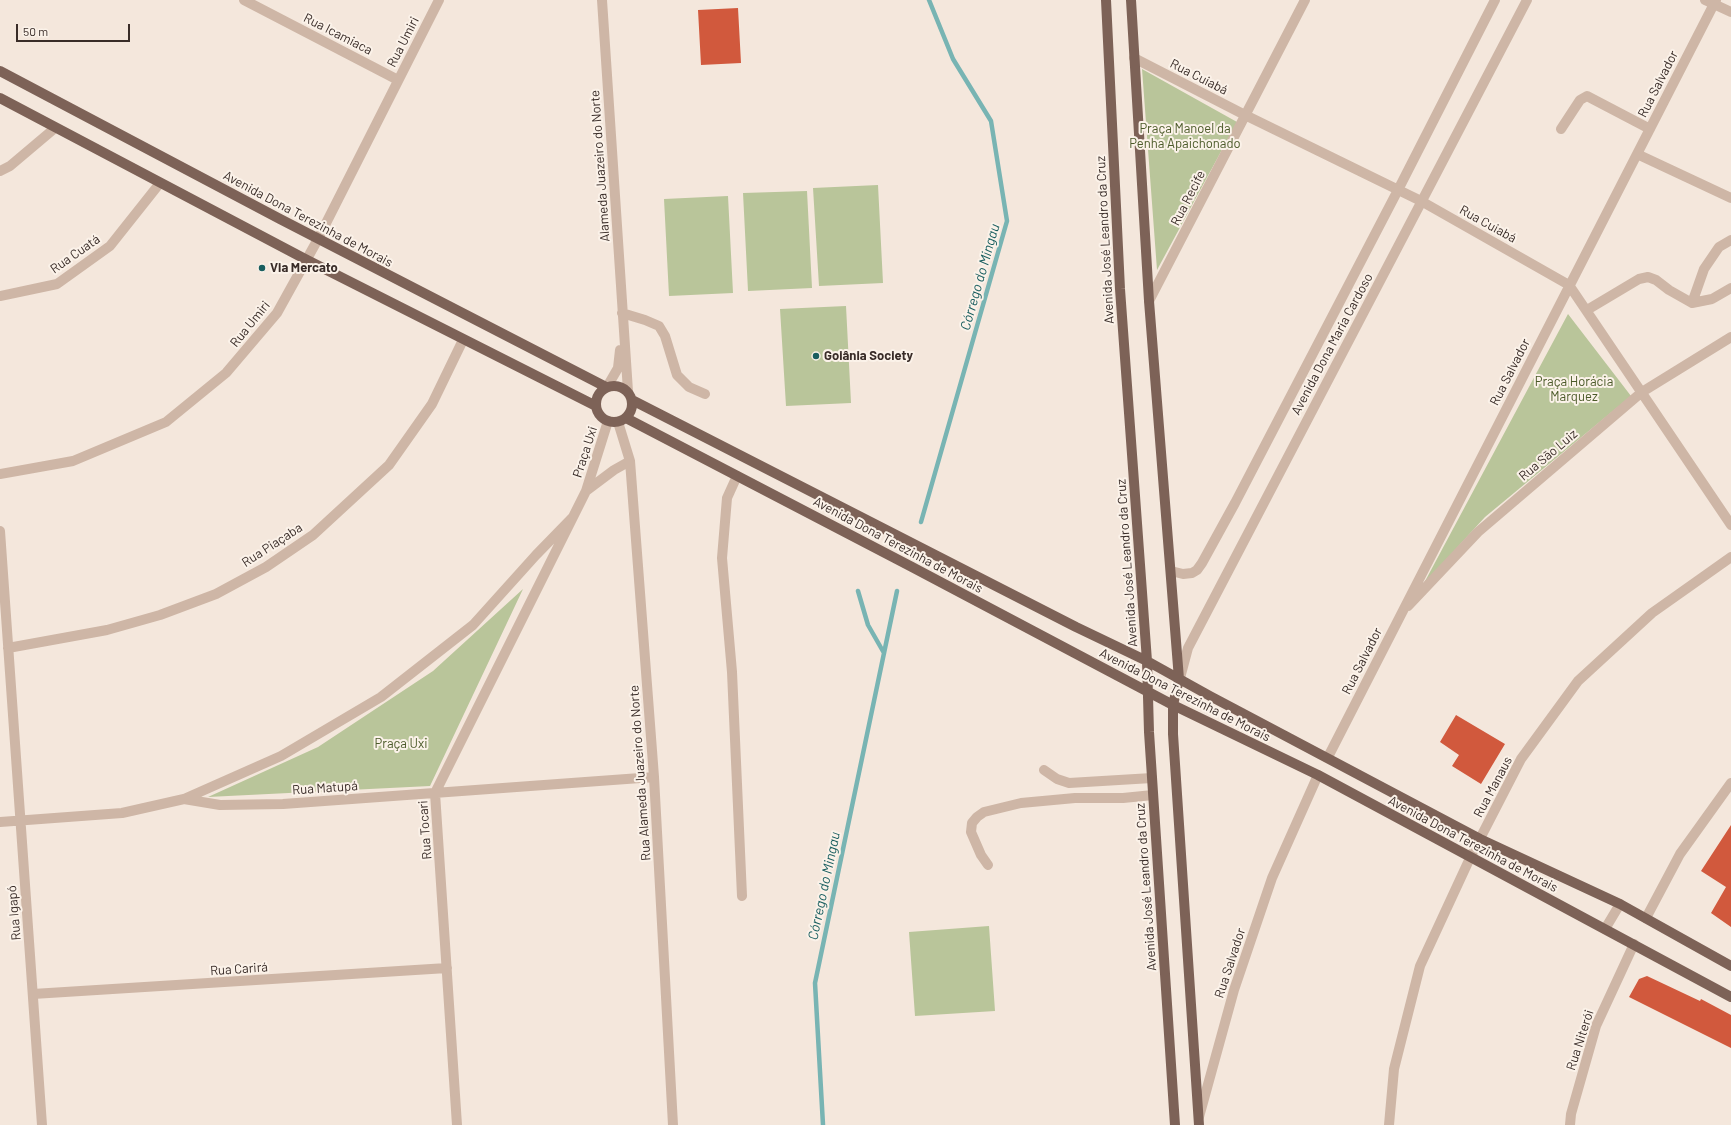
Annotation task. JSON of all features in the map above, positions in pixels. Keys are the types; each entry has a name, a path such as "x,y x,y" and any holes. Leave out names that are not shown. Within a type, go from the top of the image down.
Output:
{"main road":[{"name":"Avenida José Leandro da Cruz","path":"1106,0 1120,289 1147,661 1153,795 1175,1125"},
{"path":"1131,0 1149,301 1179,679"},
{"name":"Avenida Dona Terezinha de Morais","path":"0,71 318,239 606,387"},
{"path":"0,98 307,260 462,340 596,406"},
{"path":"618,386 630,396 632,410 617,420 600,416 596,406 598,395 606,387 618,386"},
{"name":"Avenida Dona Terezinha de Morais","path":"630,396 1076,627 1147,661 1480,839 1620,904 1731,966"},
{"name":"Avenida Dona Terezinha de Morais","path":"617,420 737,476 1173,705 1318,775 1731,997"},
{"name":"Avenida Dona Maria Cardoso","path":"1173,705 1179,679"},
{"path":"1173,705 1172,734 1199,1122"}],"street":[{"name":"Rua Icamiaca","path":"244,0 398,80"},
{"name":"Rua Umiri","path":"0,474 73,460 166,422 226,373 277,313 318,239 439,0"},
{"name":"Alameda Juazeiro do Norte","path":"602,0 623,330 630,396"},
{"name":"Rua Recife","path":"1149,301 1305,0"},
{"name":"Avenida Dona Maria Cardoso","path":"1171,571 1183,574 1192,573 1197,570 1202,563 1398,190 1495,0"},
{"name":"Avenida Dona Maria Cardoso","path":"1179,679 1188,648 1527,0"},
{"path":"1711,2 1731,12"},
{"name":"Rua Salvador","path":"1328,758 1569,284 1650,129 1711,2"},
{"name":"Rua Cuiabá","path":"1134,58 1245,115 1421,201 1569,284 1731,525"},
{"path":"1561,130 1580,100 1587,96 1650,129"},
{"path":"0,171 10,166 55,128"},
{"path":"1637,154 1731,198"},
{"name":"Rua Cuatá","path":"0,296 57,284 110,246 160,183"},
{"path":"1692,303 1704,270 1719,247 1731,240"},
{"path":"1587,310 1639,279 1648,277 1656,280 1669,290 1692,303 1712,299 1731,288"},
{"path":"622,313 646,320 659,326 665,336 677,375 689,387 705,394"},
{"name":"Alameda Juazeiro do Norte","path":"606,387 618,368 623,330"},
{"name":"Rua São Luiz","path":"1400,615 1478,532 1642,392 1731,337"},
{"name":"Rua Piaçaba","path":"8,648 107,630 160,615 216,594 266,566 313,535 388,464 432,404 462,340"},
{"name":"Rua Alameda Juazeiro do Norte","path":"617,420 630,461 654,777 673,1125"},
{"name":"Praça Uxi","path":"184,799 281,756 381,697 473,626 536,555 573,517 617,420"},
{"name":"Praça Uxi","path":"586,491 614,470 630,461"},
{"path":"737,476 727,498 722,558 732,672 742,896"},
{"name":"Rua Tocari","path":"457,1125 435,793 573,517"},
{"name":"Rua Igapó","path":"0,531 20,821 34,994 42,1125"},
{"name":"Rua Manaus","path":"1389,1125 1394,1069 1420,966 1470,858 1521,759 1578,681 1652,613 1731,557"},
{"path":"1044,770 1057,779 1069,783 1152,778"},
{"name":"Rua Salvador","path":"1199,1122 1234,990 1267,892 1318,775"},
{"name":"Rua Matupá","path":"0,822 122,813 184,799 220,805 243,805 654,777"},
{"path":"1646,918 1680,854 1731,783"},
{"path":"988,865 981,855 971,832 972,823 977,816 984,812 1028,802 1075,798 1123,798 1153,795"},
{"path":"1605,929 1620,904"},
{"name":"Rua Niterói","path":"1570,1125 1571,1114 1596,1026 1634,944"},
{"name":"Rua Carirá","path":"34,994 447,968"}],"green space":[{"name":"Praça Manoel da Penha Apaichonado","path":"1142,69 1237,122 1157,270"},
{"path":"878,185 883,283 819,286 813,188"},
{"path":"807,191 812,288 748,291 743,193"},
{"path":"728,196 733,293 669,296 664,199"},
{"name":"Goiânia Society","path":"846,306 851,403 786,406 780,309"},
{"name":"Praça Horácia Marquez","path":"1568,314 1631,396 1485,517 1423,585"},
{"name":"Praça Uxi","path":"523,589 430,786 208,797 318,747 433,671"},
{"path":"989,926 995,1011 915,1016 909,932"}],"building":[{"path":"738,8 741,63 701,65 698,10"},
{"path":"1456,715 1505,744 1481,784 1452,766 1459,755 1440,742"},
{"path":"1731,825 1731,927 1711,913 1726,887 1701,871"},
{"path":"1647,976 1700,1001 1701,999 1731,1015 1731,1048 1629,997 1639,979"}],"waterway":[{"name":"Córrego do Mingau","path":"921,522 1007,221 991,121 953,59 929,0"},
{"name":"Córrego do Mingau","path":"858,591 868,625 884,653"},
{"name":"Córrego do Mingau","path":"823,1125 815,983 897,591"}],"place":[{"name":"Via Mercato","path":"262,268"},
{"name":"Goiânia Society","path":"816,356"}]}
